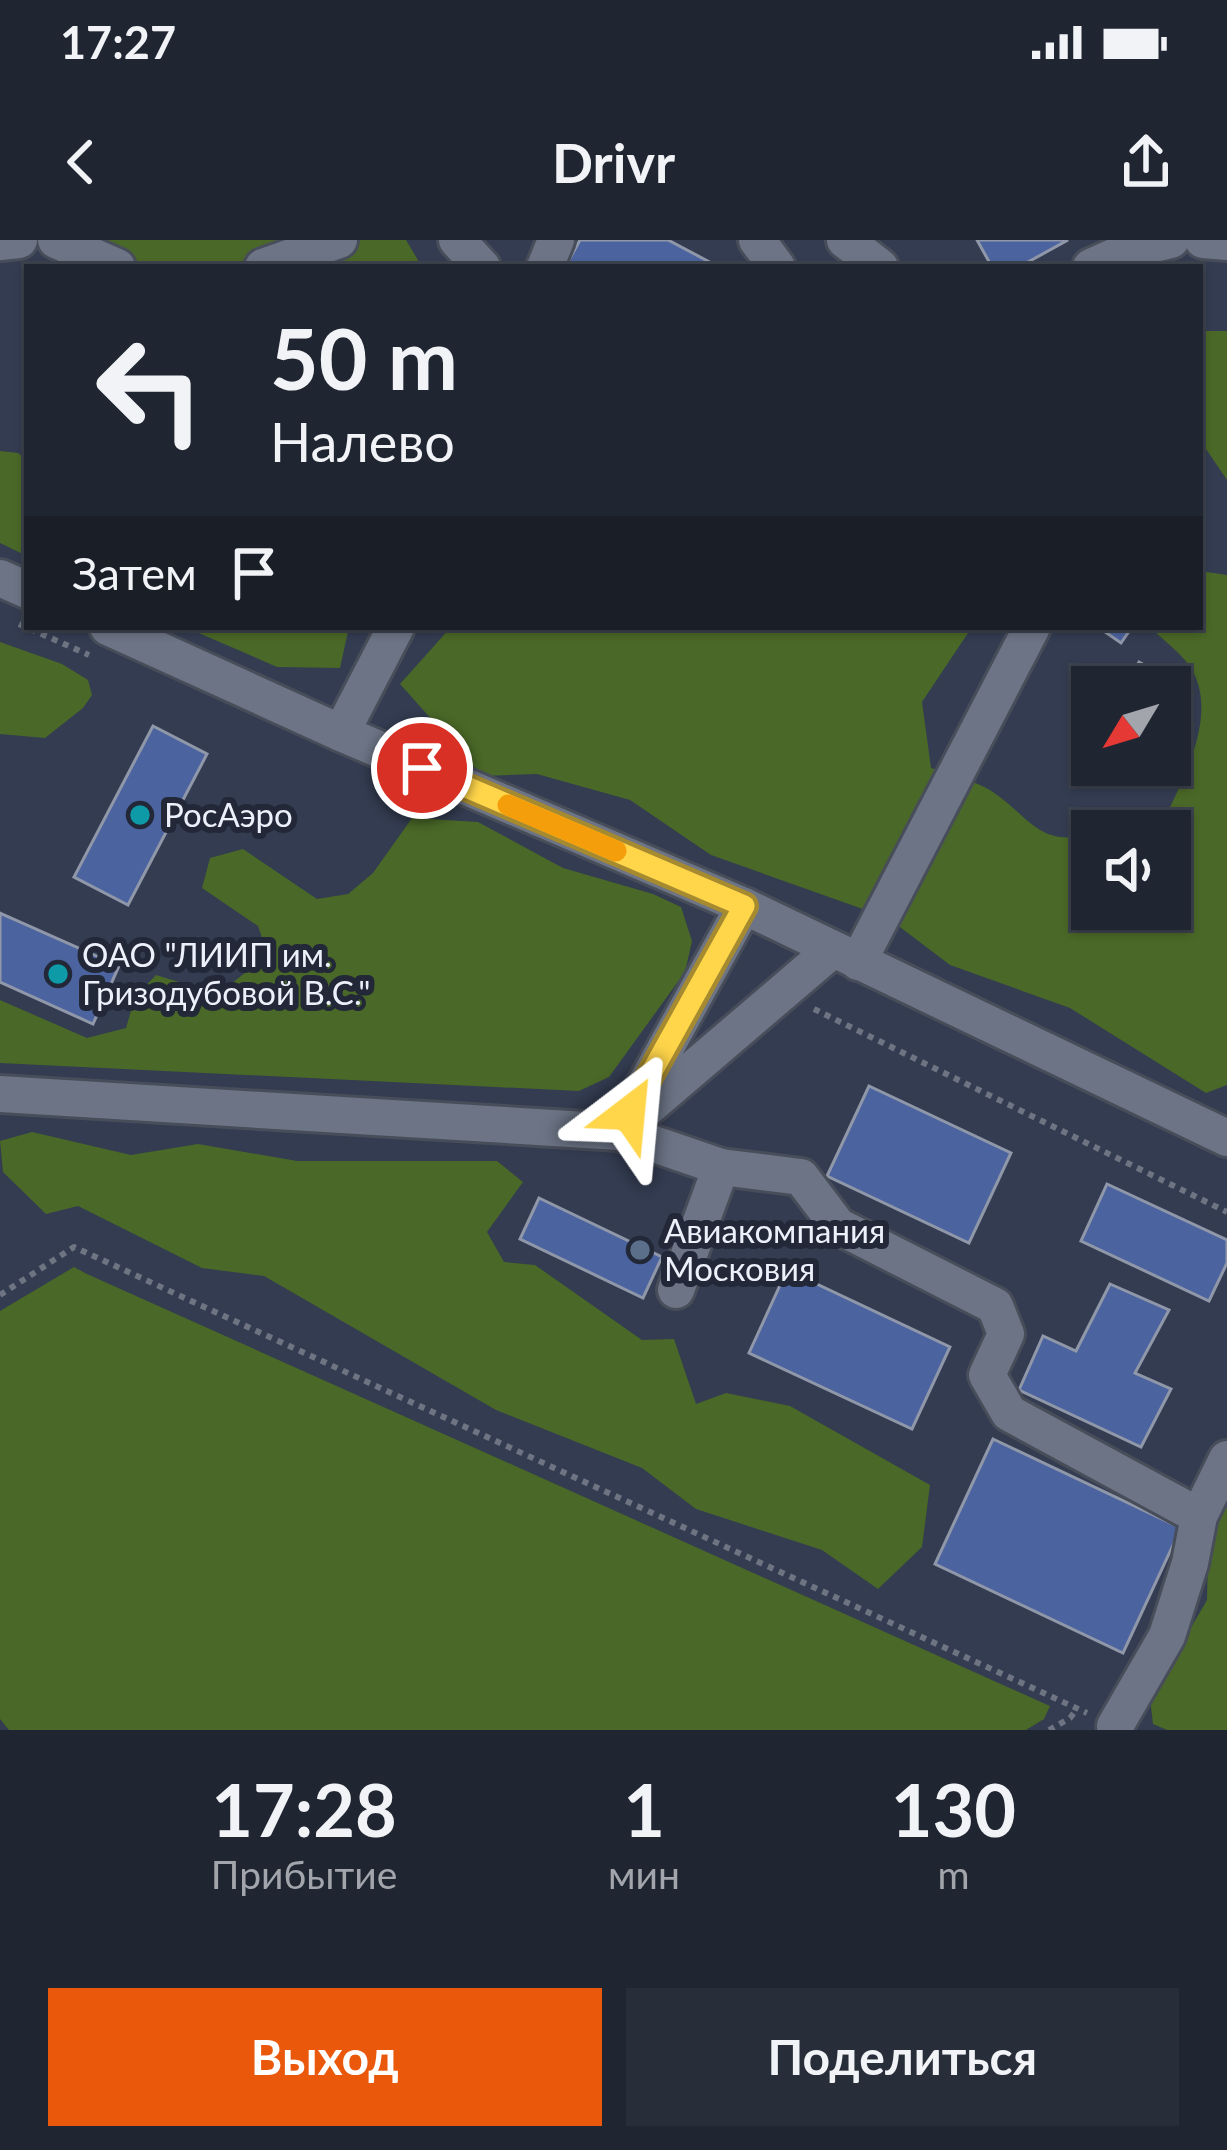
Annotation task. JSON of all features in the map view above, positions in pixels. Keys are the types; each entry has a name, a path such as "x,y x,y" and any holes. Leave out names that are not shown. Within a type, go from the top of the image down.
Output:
{"lane":[{"path":"0,242 19,240"},
{"path":"56,240 110,264"},
{"path":"271,264 339,240"},
{"path":"458,240 479,264"},
{"path":"845,240 876,264"},
{"path":"1097,264 1171,240"},
{"path":"1203,240 1227,242"},
{"path":"115,630 744,906 1227,1138"},
{"path":"341,733 394,630"},
{"path":"619,1132 845,956 1030,630"},
{"path":"619,1132 744,906"},
{"path":"0,1094 619,1132 721,1167 801,1178 838,1226 995,1306 1006,1334 987,1375 1009,1413 1199,1516"},
{"path":"676,1290 721,1167"},
{"path":"1115,1726 1167,1636 1199,1516 1227,1459"}],"path":[{"path":"0,1295 74,1247 1115,1726"},
{"path":"1049,1730 1077,1709"}],"shaded area":[{"path":"0,240 1227,240 1227,1730 0,1730"}],"green space":[{"path":"71,240 406,240 420,264 64,264 73,248"},
{"path":"1203,331 1227,331 1227,480 1203,444"},
{"path":"0,451 24,458 24,555 0,543"},
{"path":"1203,573 1227,575 1227,1085 1206,1093 1070,1008 950,965 888,918 711,855 630,800 537,774 482,776 400,684 448,630 970,630 922,702 931,768 986,788 1047,834 1071,837 1071,930 1191,930 1191,810 1169,810 1179,786 1191,786 1201,704 1191,666 1153,630 1203,630"},
{"path":"192,630 348,630 340,668 277,667"},
{"path":"0,642 62,664 88,680 92,695 45,738 0,734"},
{"path":"412,818 478,822 563,868 681,907 692,941 685,972 609,1077 579,1091 0,1063 0,1000 87,1038 126,1028 135,997 156,975 218,994 268,955 258,926 202,888 210,858 243,849 317,899 348,894 373,873"},
{"path":"32,1132 131,1155 198,1144 297,1161 497,1161 523,1182 487,1232 504,1262 535,1265 642,1340 674,1339 696,1404 726,1393 790,1406 930,1485 922,1547 878,1589 822,1550 696,1509 642,1468 496,1410 264,1276 202,1268 78,1206 46,1214 3,1172 0,1141"},
{"path":"74,1267 1050,1706 1044,1719 1026,1730 9,1730 0,1719 0,1311"},
{"path":"1227,1473 1227,1730 1167,1730 1153,1724 1150,1698 1207,1600 1209,1510"}],"building":[{"path":"580,240 668,240 713,264 567,264"},
{"path":"977,240 1068,240 1024,264 990,264"},
{"path":"1102,630 1130,630 1121,643"},
{"name":"РосАэро","path":"153,726 207,754 128,905 74,877"},
{"name":"ОАО \"ЛИИП им. Гризодубовой В.С.\"","path":"0,913 119,966 93,1024 0,982"},
{"path":"869,1086 1011,1153 969,1243 827,1176"},
{"path":"1107,1184 1227,1240 1227,1263 1209,1301 1081,1241"},
{"path":"539,1198 662,1257 643,1298 520,1239"},
{"path":"787,1270 950,1347 912,1429 749,1353"},
{"path":"1110,1284 1169,1310 1135,1373 1171,1389 1141,1447 1019,1390 1043,1336 1076,1351"},
{"path":"993,1439 1181,1528 1123,1653 935,1564"}],"slow traffic":[{"path":"508,805 616,851"}],"place":[{"name":"РосАэро","path":"140,815"},
{"name":"ОАО \"ЛИИП им. Гризодубовой В.С.\"","path":"58,974"},
{"name":"Авиакомпания Московия","path":"640,1250"}],"route":[{"path":"422,768 744,906 629,1113"}]}
